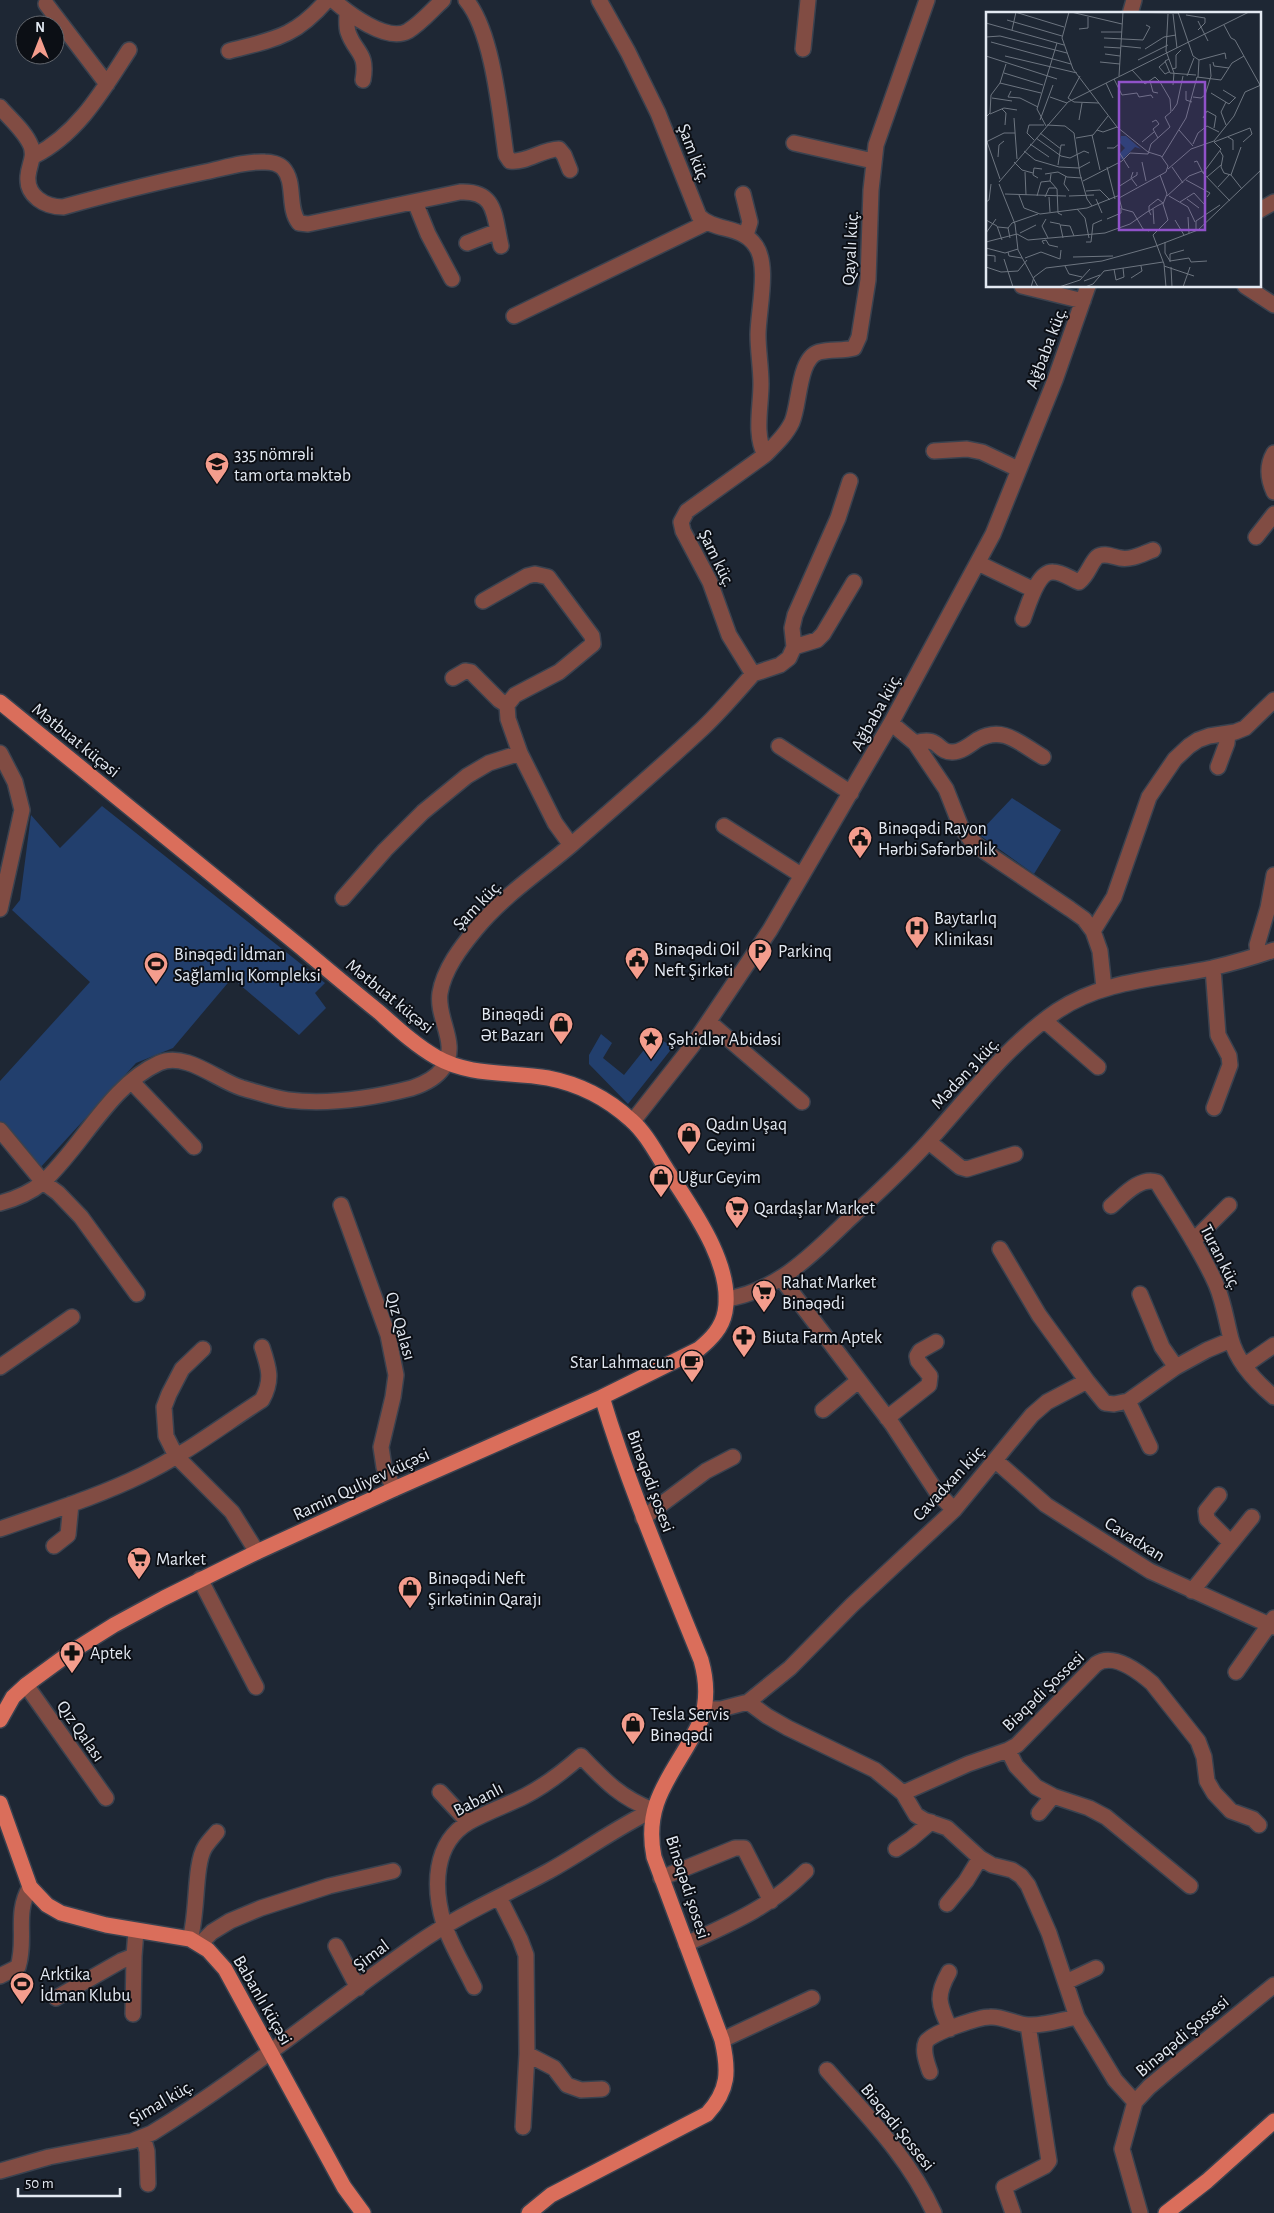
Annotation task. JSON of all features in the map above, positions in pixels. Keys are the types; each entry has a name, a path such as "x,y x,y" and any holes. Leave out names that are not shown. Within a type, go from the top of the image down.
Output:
{"main road":[{"name":"Mətbuat küçəsi","path":"0,702 428,1052 447,1062 472,1070 559,1081 598,1096 633,1121 646,1137 706,1232 724,1279 726,1299"},
{"name":"Ramin Quliyev küçəsi","path":"14,1697 26,1685 71,1652 114,1625 200,1579 394,1489 602,1397 699,1350 712,1338 720,1325 725,1312 726,1299"},
{"name":"Binəqədi şosesi","path":"529,2213 551,2195 707,2114 720,2100 727,2068 722,2040 661,1878 651,1843 650,1827 653,1810 663,1787 694,1735 705,1709 706,1681 701,1660 643,1518 602,1397"},
{"path":"0,1720 14,1697"},
{"path":"0,1803 30,1887 47,1905 61,1913 136,1931 195,1941"},
{"name":"Babanlı küçəsi","path":"195,1941 225,1969 344,2187 363,2213"},
{"path":"1166,2213 1207,2181 1274,2121"},
{"path":"519,2213 551,2195"}],"street":[{"path":"229,51 293,32 316,14 327,0"},
{"path":"333,0 347,13 393,34 410,30 444,0"},
{"path":"466,0 480,25 494,73 506,155 510,161 516,162 551,149 558,149 564,155 570,170"},
{"name":"Şam küç.","path":"599,0 628,52 658,113 699,216 706,223"},
{"path":"803,49 808,0"},
{"name":"Qayalı küç.","path":"765,455 778,442 791,424 798,404 804,369 808,360 818,352 854,348 859,337 868,280 873,161 882,126 903,72 927,0"},
{"path":"46,4 107,84"},
{"path":"347,13 349,35 359,49 366,67 363,80"},
{"path":"34,156 52,146 69,133 107,84 129,50"},
{"path":"0,107 25,136 34,156 27,178 30,187 36,198 43,204 52,207 63,207 151,184 241,165 266,162 284,168 288,179 294,217 299,223 308,224 460,192 474,191 484,195 492,206 499,239 467,243"},
{"path":"794,142 873,161"},
{"path":"743,194 750,222 746,235"},
{"path":"415,202 428,234 452,280"},
{"path":"1262,209 1274,202"},
{"path":"514,316 706,223 746,235 757,247 761,260 762,282 758,335 761,382 759,431 760,446 765,455"},
{"path":"1030,288 1083,301"},
{"name":"Ağbaba küç.","path":"633,1121 668,1078 709,1022 770,930 801,875 852,793 891,723 993,534 1055,380 1087,288"},
{"path":"1248,288 1274,305"},
{"path":"934,451 967,449 982,452 1018,468"},
{"path":"1274,453 1269,472 1270,483 1274,492"},
{"name":"Şam küç.","path":"447,1062 450,1048 440,1012 440,993 445,976 456,954 477,927 494,909 571,845 705,726 753,674 729,635 710,582 683,531 682,522 687,511 765,455"},
{"path":"753,674 780,665 789,658 794,647 792,628 795,615 838,518 850,481"},
{"path":"1256,537 1274,514"},
{"path":"1023,619 1034,590 1045,575 1050,572 1056,572 1079,582 1086,576 1098,557 1104,554 1121,559 1132,558 1153,550"},
{"path":"978,563 1034,590"},
{"path":"483,601 527,576 535,574 548,577 592,636 593,644 559,672 515,695 508,705 508,719 520,753 555,823 571,845"},
{"path":"794,647 817,640 823,634 854,582"},
{"path":"452,678 465,671 471,672 499,700 508,705"},
{"path":"1094,932 1114,897 1143,810 1156,784 1175,759 1189,746 1209,736 1228,734 1245,728 1274,700"},
{"path":"891,723 914,743 946,790 961,827 970,839 984,851 1084,919 1094,932 1100,951 1104,988"},
{"path":"914,743 926,739 934,741 945,750 952,752 962,750 987,734 995,733 1004,734 1042,757"},
{"path":"1218,767 1228,734"},
{"path":"779,746 852,793"},
{"path":"0,753 15,782 22,810 0,909"},
{"path":"343,898 385,850 423,812 467,776 490,763 520,753"},
{"path":"724,826 801,875"},
{"path":"1258,955 1257,945 1268,908 1274,875"},
{"name":"Mədən 3 küç.","path":"726,1299 746,1295 781,1278 813,1253 929,1142 1008,1054 1045,1020 1066,1006 1104,988 1213,968 1274,950"},
{"path":"1213,968 1218,1035 1229,1056 1230,1066 1214,1108"},
{"path":"1045,1020 1098,1067"},
{"path":"709,1022 802,1102"},
{"path":"0,1203 22,1196 43,1182 115,1098 132,1082 161,1062 180,1062 237,1086 287,1100 328,1101 359,1098 414,1087 433,1079 447,1062"},
{"path":"132,1082 194,1147"},
{"path":"0,1130 43,1182 58,1193 81,1217 137,1294"},
{"path":"929,1142 960,1167 967,1169 1015,1154"},
{"name":"Turan küç.","path":"1111,1206 1143,1181 1150,1179 1156,1182 1193,1241 1224,1304 1231,1340 1244,1366 1274,1397"},
{"name":"Qız Qalası","path":"341,1204 388,1335 396,1375 393,1397 381,1447 384,1467 394,1489"},
{"path":"1193,1241 1229,1204"},
{"path":"1000,1249 1039,1315 1087,1381 1106,1403 1114,1404 1128,1401 1176,1367 1207,1350 1231,1340"},
{"path":"781,1278 887,1418 936,1491 954,1510"},
{"path":"1140,1294 1162,1347 1176,1367"},
{"path":"0,1367 72,1317"},
{"path":"887,1418 929,1385 930,1376 918,1361 917,1356 920,1351 936,1342"},
{"path":"1244,1366 1274,1344"},
{"path":"0,1530 115,1488 176,1456 262,1400 269,1387 269,1368 262,1347"},
{"path":"203,1349 182,1369 169,1394 164,1408 166,1436 176,1456 232,1512 257,1552"},
{"path":"823,1410 858,1381"},
{"name":"Cavadxan küç.","path":"705,1709 721,1709 748,1702 790,1668 852,1605 954,1510 996,1461 1032,1414 1047,1402 1087,1381"},
{"path":"1128,1401 1150,1447"},
{"path":"643,1518 706,1471 733,1456"},
{"name":"Cavadxan","path":"996,1461 1046,1505 1150,1571 1192,1591 1272,1624 1236,1672"},
{"path":"1219,1495 1206,1511 1208,1519 1231,1543"},
{"path":"54,1546 68,1535 71,1504"},
{"path":"1192,1591 1252,1517"},
{"path":"200,1579 256,1687"},
{"name":"Biəqədi Şossesi","path":"903,1793 968,1764 1017,1745 1096,1664 1101,1661 1113,1660 1142,1675 1152,1683 1198,1741 1202,1750 1207,1781 1214,1793 1231,1811 1253,1819 1259,1825"},
{"name":"Qız Qalası","path":"26,1685 106,1798"},
{"name":"Ramin Quliyev küçəsi","path":"0,1707 14,1697"},
{"path":"748,1702 788,1728 875,1770 903,1793 916,1815 947,1828 980,1858 992,1865 1012,1870 1028,1885 1049,1932 1077,2016 1114,2080 1136,2102"},
{"name":"Biəqədi Şossesi","path":"1008,1750 1016,1766 1036,1787 1053,1796 1089,1808 1106,1817 1190,1886"},
{"name":"Babanlı","path":"474,1987 445,1926 440,1908 439,1869 441,1853 450,1837 468,1822 542,1786 581,1756 608,1784 624,1797 653,1810"},
{"path":"440,1792 468,1822"},
{"path":"1039,1813 1053,1796"},
{"name":"Şimal","path":"272,2052 418,1943 445,1926 569,1860 616,1828 653,1810"},
{"path":"896,1848 922,1831 931,1822"},
{"path":"217,1832 204,1848 200,1859 195,1941 230,1921 261,1908 329,1886 393,1871"},
{"path":"661,1878 736,1848 744,1848 771,1901"},
{"path":"947,1904 966,1881 980,1858"},
{"path":"686,1944 751,1914 785,1892 806,1871"},
{"path":"0,1976 18,1968 22,1947 21,1914 23,1899 30,1887"},
{"path":"499,1897 526,1955 527,2054 524,2127"},
{"path":"133,2014 136,1931"},
{"path":"336,1946 358,1988"},
{"path":"56,1998 121,1961 134,1956"},
{"path":"1066,1982 1096,1968"},
{"path":"948,1972 940,1988 939,1999 950,2029"},
{"name":"Binəqədi Şossesi","path":"1140,2213 1122,2149 1136,2102 1149,2087 1274,1985"},
{"path":"722,2040 812,1998"},
{"path":"930,2072 924,2051 925,2043 928,2038 950,2029 989,2017 1028,2025 1051,2023 1077,2016"},
{"path":"1013,2213 1004,2187 1045,2166 1049,2161 1028,2025"},
{"name":"Şimal küç.","path":"0,2171 49,2157 119,2144 143,2137 174,2120 272,2052"},
{"path":"527,2054 554,2068 567,2085 581,2090 602,2089"},
{"name":"Biəqədi Şossesi","path":"826,2070 901,2155 923,2188 934,2213"},
{"path":"143,2137 147,2151 148,2184"}],"shaded area":[{"path":"1012,798 1061,830 1034,874 978,834"},
{"name":"Binəqədi İdman Sağlamlıq Kompleksi","path":"102,806 325,983 315,993 326,1008 299,1035 232,978 173,1048 136,1063 39,1169 0,1122 0,1081 90,982 12,910 20,900 31,815 60,848"},
{"path":"601,1034 612,1043 603,1058 624,1075 655,1036 673,1047 628,1104 589,1064 589,1055"}],"place":[{"name":"335 nömrəli tam orta məktəb","path":"217,485"},
{"name":"Binəqədi Rayon Hərbi Səfərbərlik","path":"860,859"},
{"name":"Baytarlıq Klinikası","path":"917,949"},
{"name":"Parkinq","path":"760,972"},
{"name":"Binəqədi Oil Neft Şirkəti","path":"637,980"},
{"name":"Binəqədi İdman Sağlamlıq Kompleksi","path":"156,985"},
{"name":"Binəqədi Ət Bazarı","path":"561,1045"},
{"name":"Şəhidlər Abidəsi","path":"651,1060"},
{"name":"Qadın Uşaq Geyimi","path":"689,1155"},
{"name":"Uğur Geyim","path":"661,1198"},
{"name":"Qardaşlar Market","path":"737,1229"},
{"name":"Rahat Market Binəqədi","path":"764,1313"},
{"name":"Biuta Farm Aptek","path":"744,1358"},
{"name":"Star Lahmacun","path":"692,1383"},
{"name":"Market","path":"139,1580"},
{"name":"Binəqədi Neft Şirkətinin Qarajı","path":"410,1609"},
{"name":"Aptek","path":"72,1674"},
{"name":"Tesla Servis Binəqədi","path":"633,1745"},
{"name":"Arktika İdman Klubu","path":"22,2005"}]}
